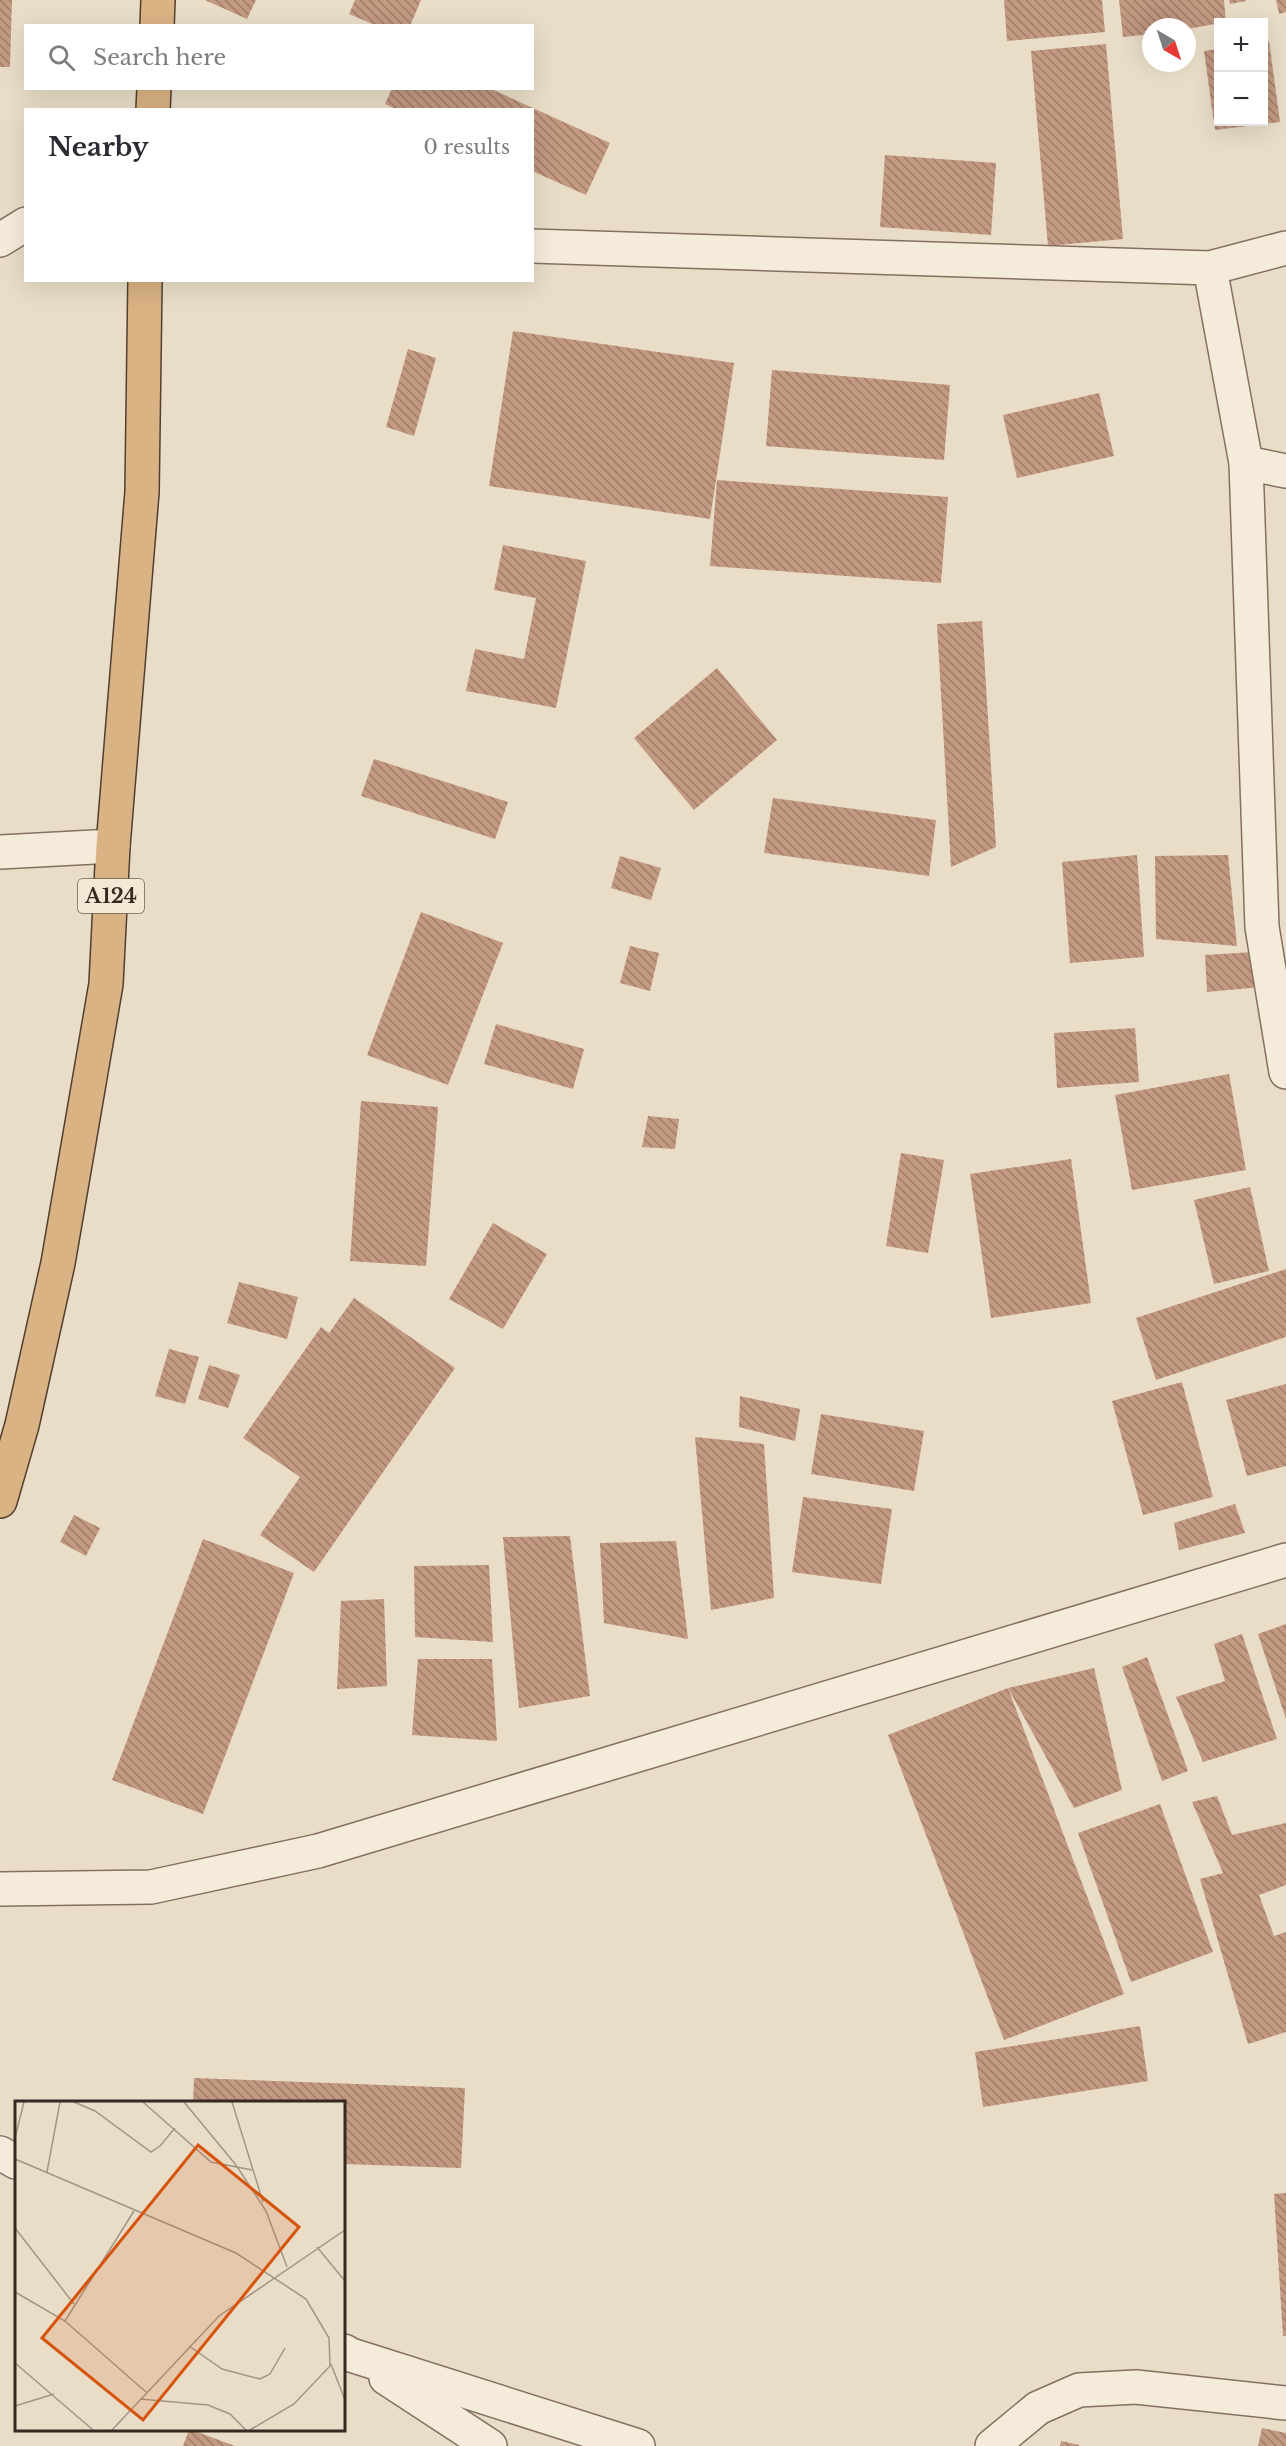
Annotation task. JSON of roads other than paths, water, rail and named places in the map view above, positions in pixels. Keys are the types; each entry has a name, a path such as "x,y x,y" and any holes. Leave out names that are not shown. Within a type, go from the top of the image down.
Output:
{"highway":[{"path":"157,24 158,0"},
{"path":"153,108 154,90"},
{"name":"A124","path":"0,1501 22,1425 58,1263 106,984 113,846 142,492 145,282"}],"street":[{"path":"0,240 24,225"},
{"path":"534,246 1210,268 1286,248"},
{"path":"1210,268 1246,463 1262,927 1286,1072"},
{"path":"1246,463 1286,471"},
{"path":"0,852 113,846"},
{"path":"0,1889 151,1887 318,1851 1286,1560"},
{"path":"0,2153 15,2161"},
{"path":"347,2353 490,2446"},
{"path":"347,2353 638,2446"},
{"path":"992,2446 1038,2408 1079,2390 1136,2387 1286,2403"}]}
